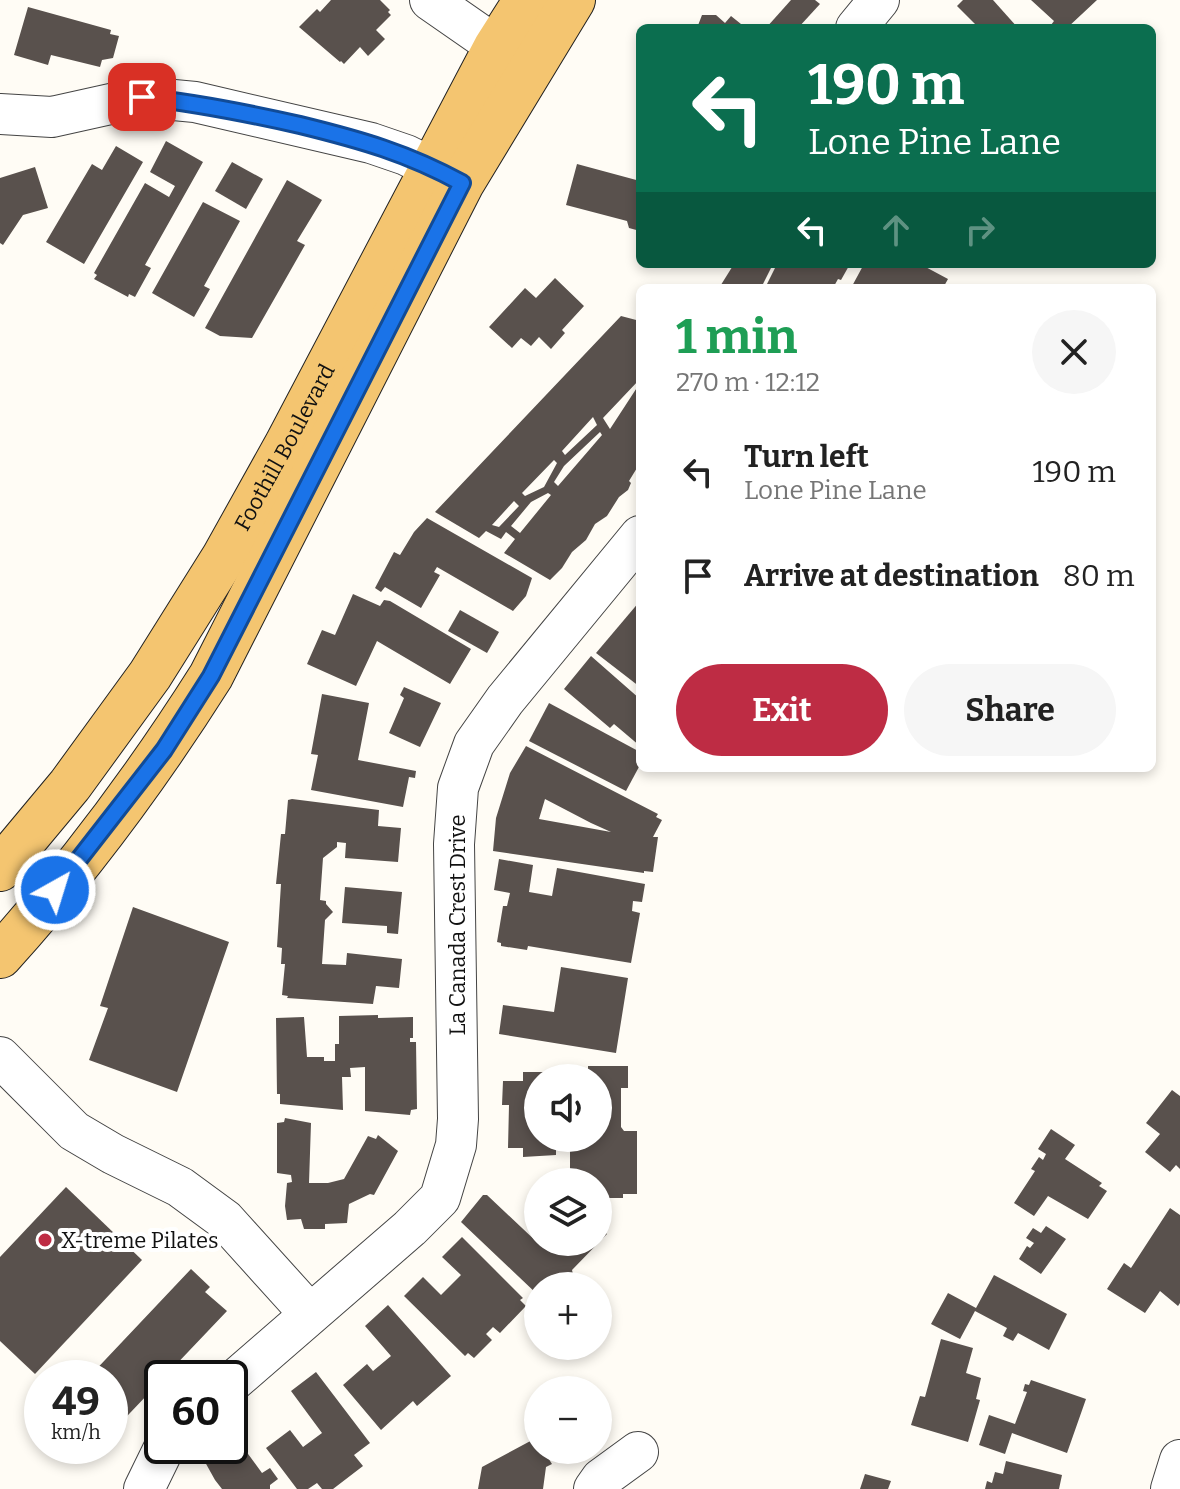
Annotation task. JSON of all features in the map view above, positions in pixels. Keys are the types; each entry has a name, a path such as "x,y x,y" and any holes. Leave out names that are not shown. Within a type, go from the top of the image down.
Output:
{"main road":[{"name":"Foothill Boulevard","path":"513,58 526,0"},
{"name":"Foothill Boulevard","path":"0,956 106,827 164,750 211,676 246,603 304,453 447,175 513,58 573,0"},
{"name":"Foothill Boulevard","path":"0,869 70,785 150,675 224,557 304,453"}],"street":[{"path":"430,0 513,58"},
{"path":"859,24 879,0"},
{"path":"0,114 52,117 142,97 195,102 371,143 447,175"},
{"name":"La Canada Crest Drive","path":"248,1368 410,1228 440,1198 456,1145 458,1119 454,844 458,788 474,744 505,700 636,541"},
{"path":"0,1057 74,1131 180,1187 225,1220 309,1313"},
{"path":"594,1489 601,1479 638,1452"},
{"path":"1171,1489 1180,1460"},
{"path":"144,1489 156,1464"}],"building":[{"path":"331,0 380,0 390,10 391,15 376,30 385,39 368,56 360,47 344,64 299,27"},
{"path":"791,0 815,0 820,4 802,24 770,24"},
{"path":"963,0 993,0 1014,24 975,24 957,6"},
{"path":"1031,0 1097,0 1071,24 1052,24 1054,21"},
{"path":"28,7 111,30 110,34 119,36 113,58 102,60 100,67 51,55 48,65 14,55"},
{"path":"702,15 716,15 725,23 731,16 741,24 699,24"},
{"path":"166,141 203,162 145,265 151,268 135,297 129,294 128,297 94,279 97,275 94,273 145,183 169,197 175,186 150,172"},
{"path":"116,146 143,162 84,264 46,242 92,164 102,170"},
{"path":"232,162 263,179 246,209 215,191"},
{"path":"577,164 636,180 636,230 629,228 627,221 566,205"},
{"path":"35,167 48,208 23,215 3,245 0,243 0,178"},
{"path":"287,180 322,200 297,241 305,245 252,338 220,336 205,328"},
{"path":"203,202 240,221 204,286 210,289 194,317 152,293"},
{"path":"732,268 771,268 763,284 722,284"},
{"path":"775,268 848,268 835,284 767,284"},
{"path":"862,268 927,268 948,279 945,284 853,284"},
{"path":"555,278 584,306 562,330 565,333 551,349 539,337 531,346 521,338 512,348 489,327 525,288 536,298"},
{"path":"621,316 636,320 636,383 603,418 610,429 636,389 636,470 628,490 619,497 607,516 595,524 586,540 550,580 504,553 515,539 506,532 501,539 486,531 479,538 435,512","holes":["593,417 597,425 565,455 562,451","600,432 602,435 558,486 554,482 564,466","554,460 557,463 544,487 525,496 522,493","548,493 551,495 520,533 511,526 531,502","514,501 519,506 499,527 492,525"]},
{"path":"427,518 532,578 526,596 513,611 437,567 434,572 440,575 421,608 385,587 381,592 375,588 394,552 400,555"},
{"path":"353,594 380,606 384,600 390,601 471,649 450,684 377,641 356,686 307,664 322,630 335,635"},
{"path":"636,606 636,684 596,653"},
{"path":"460,610 499,632 487,653 448,631"},
{"path":"591,656 636,695 636,743 614,724 610,728 564,689"},
{"path":"404,687 441,703 420,747 389,733 404,698 400,695"},
{"path":"322,694 369,703 358,760 416,771 415,778 409,777 403,807 311,790 318,755 311,754"},
{"path":"549,703 636,750 636,772 626,791 529,741"},
{"path":"526,746 658,814 656,817 662,820 653,837 658,837 653,872 493,851 496,818 510,773","holes":["545,799 611,832 539,819"]},
{"path":"288,800 379,810 378,826 401,828 398,862 345,858 346,843 337,842 337,847 323,858 320,900 326,901 333,912 325,920 322,964 346,965 347,953 402,959 399,988 376,986 373,1004 287,998 282,995 285,964 281,964 282,948 277,947 281,884 276,884 281,834 285,834"},
{"path":"499,859 533,865 529,892 552,896 557,868 645,884 642,902 633,901 632,911 640,913 631,963 528,946 527,950 501,946 497,942 503,906 507,906 510,893 494,890"},
{"path":"345,887 402,892 398,934 387,933 387,926 342,923"},
{"path":"133,907 229,942 177,1092 89,1060 108,1008 100,1006"},
{"path":"561,967 628,978 616,1053 499,1034 503,1005 554,1012"},
{"path":"378,1015 378,1018 413,1017 413,1038 410,1042 416,1042 417,1109 411,1110 410,1115 365,1111 365,1067 350,1068 351,1077 342,1077 343,1110 280,1104 280,1094 277,1094 276,1018 304,1017 307,1057 324,1057 324,1061 335,1061 335,1044 339,1044 339,1016"},
{"path":"612,1066 628,1066 628,1088 621,1088 621,1127 624,1131 637,1131 637,1194 612,1198 612,1168 570,1168 570,1152 612,1152"},
{"path":"524,1072 524,1152 556,1152 556,1155 523,1157 523,1148 508,1148 509,1105 502,1105 503,1081 523,1081"},
{"path":"1172,1090 1180,1096 1180,1169 1176,1165 1170,1172 1145,1152 1160,1134 1146,1123"},
{"path":"285,1118 311,1123 309,1183 344,1179 368,1136 376,1139 378,1135 398,1151 374,1195 349,1204 347,1223 325,1224 325,1229 304,1229 301,1219 287,1220 287,1183 292,1182 291,1175 277,1173 277,1123 284,1122"},
{"path":"1051,1129 1075,1145 1065,1159 1102,1183 1099,1186 1107,1191 1088,1219 1048,1196 1034,1216 1014,1203 1035,1171 1031,1169 1039,1157 1043,1160 1046,1154 1038,1149"},
{"path":"66,1187 142,1260 48,1360 24,1360 24,1364 0,1341 0,1257"},
{"path":"483,1195 487,1195 524,1230 524,1256 586,1256 572,1272 524,1272 524,1282 461,1222"},
{"path":"1170,1208 1180,1215 1180,1303 1178,1306 1160,1291 1145,1313 1107,1289 1124,1263 1131,1268"},
{"path":"1046,1226 1066,1239 1041,1274 1019,1259 1027,1246 1030,1248 1034,1243 1026,1238 1033,1228 1041,1233"},
{"path":"462,1237 523,1298 520,1300 524,1308 500,1333 493,1327 486,1334 492,1340 474,1358 468,1353 465,1356 404,1296 423,1277 441,1295 461,1275 442,1257"},
{"path":"191,1269 210,1287 205,1292 227,1311 180,1360 144,1360 144,1398 128,1415 128,1360 105,1360"},
{"path":"994,1275 1067,1314 1049,1350 1018,1333 1013,1341 1003,1336 1007,1328 975,1311 960,1339 931,1324 948,1293 976,1308"},
{"path":"388,1305 451,1376 417,1406 413,1401 381,1430 343,1385 367,1364 373,1371 391,1356 365,1326"},
{"path":"941,1339 973,1348 966,1373 981,1378 976,1399 980,1400 968,1442 911,1425 920,1396 925,1397"},
{"path":"316,1372 370,1443 354,1455 363,1466 333,1489 322,1489 317,1483 308,1489 297,1489 266,1448 290,1430 303,1447 322,1433 291,1391"},
{"path":"1031,1380 1086,1399 1067,1453 1012,1433 1005,1454 979,1445 989,1415 1015,1424 1027,1392 1023,1391 1025,1384 1029,1385"},
{"path":"524,1444 524,1464 552,1464 546,1467 543,1489 478,1489 482,1467"},
{"path":"248,1454 262,1473 270,1468 278,1479 270,1485 270,1489 222,1489 206,1464 248,1464"},
{"path":"1006,1461 1062,1475 1059,1489 985,1489 987,1481 992,1483 995,1472 1003,1474"},
{"path":"865,1474 891,1481 888,1489 860,1489"}],"place":[{"name":"X-treme Pilates","path":"45,1240"}],"route":[{"path":"55,890 164,750 211,676 462,183 406,155 371,143 241,111 195,102 142,97"}]}
